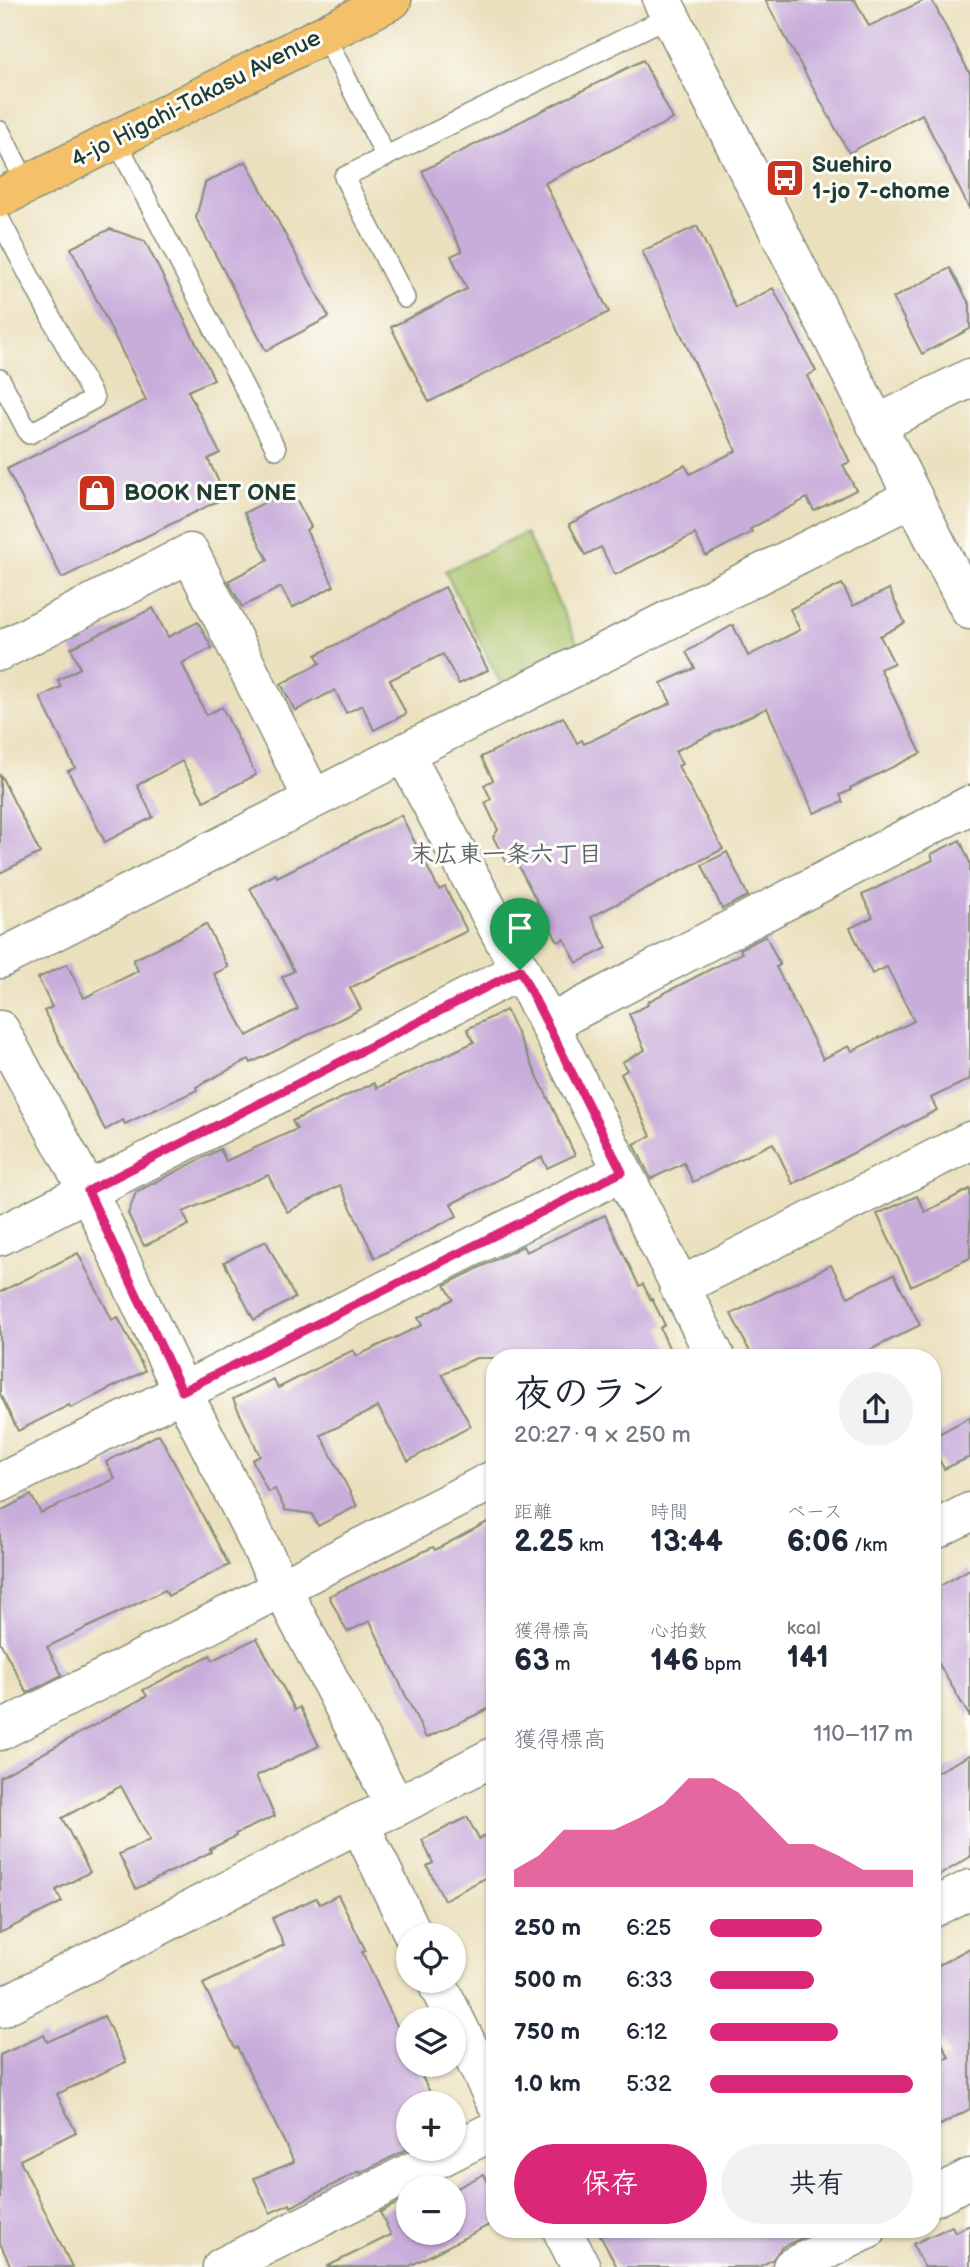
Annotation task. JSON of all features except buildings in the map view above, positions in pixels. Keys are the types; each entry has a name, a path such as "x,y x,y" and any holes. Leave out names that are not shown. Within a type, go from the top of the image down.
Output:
{"highway":[{"name":"4-jo Higahi-Takasu Avenue","path":"13,192 392,0"}],"street":[{"path":"666,8 970,610"},
{"path":"876,425 970,378"},
{"path":"0,959 913,497"},
{"path":"0,651 190,553 313,800"},
{"path":"404,753 549,1024 711,1349"},
{"path":"549,1024 970,805"},
{"path":"0,1236 520,970"},
{"path":"0,1030 88,1191 182,1391 397,1807"},
{"path":"679,1287 970,1141"},
{"path":"0,1483 622,1172"},
{"path":"0,1731 486,1484"},
{"path":"941,1527 970,1512"},
{"path":"0,2008 486,1761"},
{"path":"359,1823 408,1923"},
{"path":"941,1904 970,1889"},
{"path":"442,1993 486,2083"},
{"path":"222,2267 486,2135"},
{"path":"941,2193 970,2178"},
{"path":"566,2238 581,2267"},
{"path":"792,2267 851,2238"}],"lane":[{"path":"405,298 344,177 666,8"},
{"path":"324,34 386,156"},
{"path":"0,131 13,192"},
{"path":"116,140 276,449"},
{"path":"0,220 94,399 29,433 0,379"}],"green space":[{"path":"526,533 581,651 502,686 445,571"}],"place":[{"name":"Suehiro 1-jo 7-chome","path":"785,178"},
{"name":"BOOK NET ONE","path":"97,493"}],"district":[{"name":"末広東一条六丁目","path":"506,854"}],"route":[{"path":"520,970 622,1172 182,1391 88,1191 520,970"}]}
